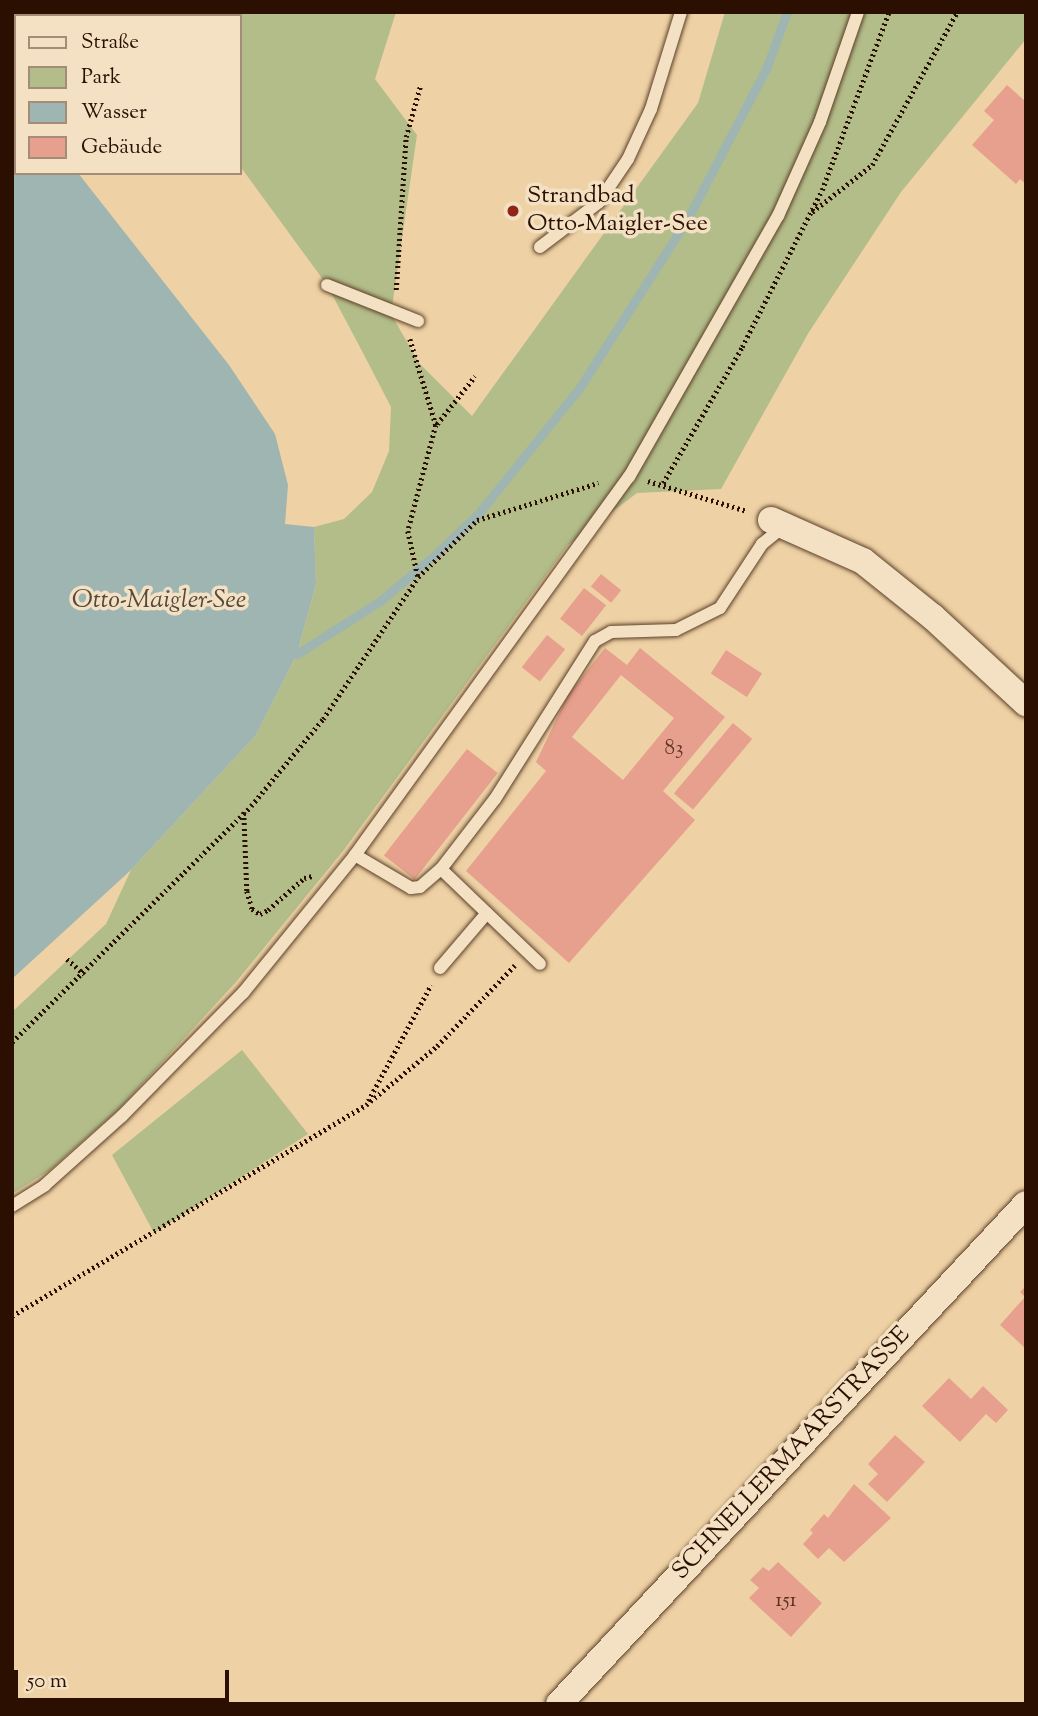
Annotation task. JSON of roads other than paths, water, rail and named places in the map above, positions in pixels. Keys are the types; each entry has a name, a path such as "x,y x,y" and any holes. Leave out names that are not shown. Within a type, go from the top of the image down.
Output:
{"street":[{"path":"778,523 863,561 933,617 1026,703"},
{"name":"SCHNELLERMAARSTRASSE","path":"559,1704 1026,1204"}],"lane":[{"path":"540,247 599,202 628,159 651,109 681,12"},
{"path":"12,1206 46,1185 140,1097 243,993 355,855 629,477 778,216 820,122 858,12"},
{"path":"327,285 418,321"},
{"path":"355,855 411,888 421,887 441,869 528,751 573,670 595,641 611,632 676,630 720,608 778,523"},
{"path":"441,869 540,964"},
{"path":"440,968 487,912"}],"water":[{"name":"Otto-Maigler-See","path":"12,87 14,175 80,175 229,365 275,434 288,485 285,524 314,527 316,584 297,654 256,735 131,870 12,979"}],"waterway":[{"path":"297,654 380,601 436,554 478,514 580,387 688,218 766,69 787,12"}],"place":[{"name":"Strandbad Otto-Maigler-See","path":"513,211"}]}
